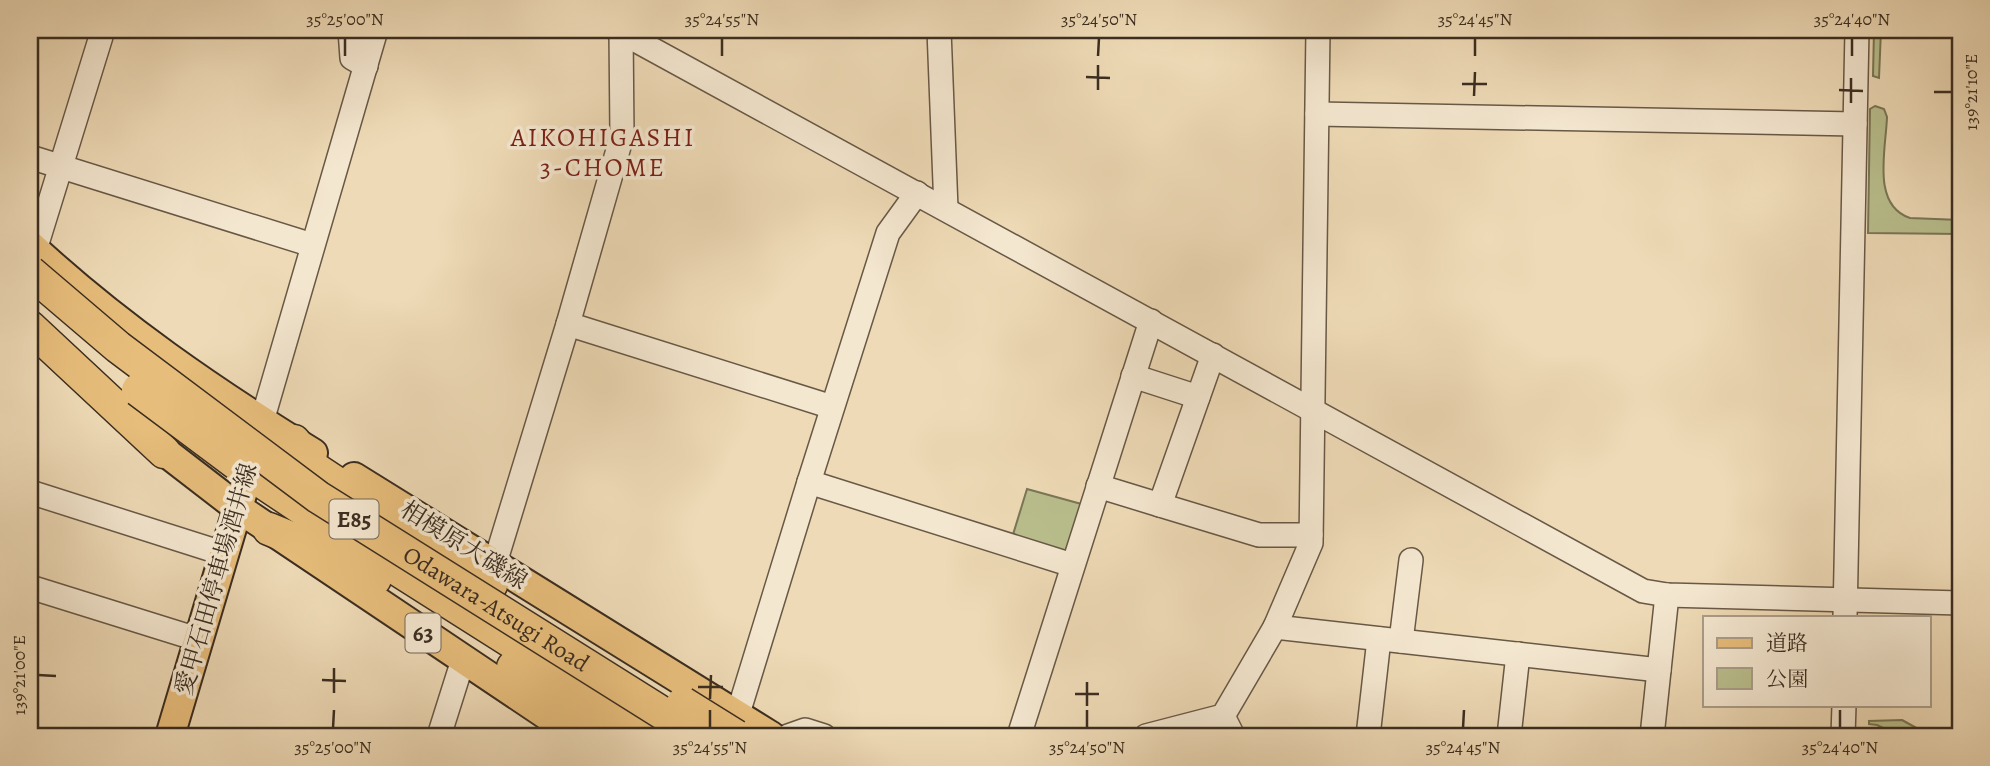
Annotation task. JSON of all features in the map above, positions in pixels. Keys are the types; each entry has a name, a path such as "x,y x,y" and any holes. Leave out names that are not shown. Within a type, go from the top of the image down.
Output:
{"highway":[{"name":"Odawara-Atsugi Road","path":"31,256 129,356 318,497 699,736"},
{"name":"Odawara-Atsugi Road","path":"30,300 108,367 201,439 260,480 660,736"},
{"path":"30,327 164,452"},
{"path":"294,441 314,468 493,574 735,730"},
{"path":"269,529 337,558 395,590 614,736"}],"main road":[{"path":"31,256 165,354 294,441"},
{"name":"63","path":"30,346 238,508 578,736"},
{"name":"愛甲石田停車場酒井線","path":"170,736 262,421"},
{"path":"735,730 771,736"}],"street":[{"path":"31,256 103,30"},
{"path":"350,30 352,58 366,66"},
{"path":"262,421 376,30"},
{"path":"619,30 1643,591 1846,609 1960,603"},
{"path":"493,574 622,136 619,30"},
{"path":"939,30 946,209"},
{"path":"1146,736 1228,726 1311,543 1323,114 1318,30"},
{"path":"1846,609 1857,30"},
{"path":"1323,114 1855,124"},
{"path":"30,157 312,245"},
{"path":"735,730 808,482 888,233 918,193"},
{"path":"1019,736 1151,321"},
{"path":"568,324 832,407"},
{"path":"1160,505 1213,355"},
{"path":"1133,376 1198,397"},
{"path":"808,482 1072,565"},
{"path":"1098,486 1259,535 1311,535"},
{"path":"30,492 225,554"},
{"path":"1368,736 1411,560"},
{"path":"34,584 114,607 200,640"},
{"path":"1652,736 1667,595"},
{"path":"1275,627 1659,670"},
{"path":"1509,736 1518,654"},
{"path":"439,736 463,660"},
{"path":"1843,736 1844,706"},
{"path":"788,736 804,730 824,736"}],"green space":[{"path":"1874,30 1881,30 1879,78 1873,76"},
{"path":"1875,106 1884,109 1887,117 1884,175 1885,189 1890,201 1898,211 1910,218 1960,220 1960,234 1868,233 1870,109"},
{"path":"1027,489 1085,505 1070,554 1011,541"},
{"path":"1902,720 1931,736 1900,736 1869,724 1869,721"}],"district":[{"name":"AIKOHIGASHI 3-CHOME","path":"603,152"}]}
